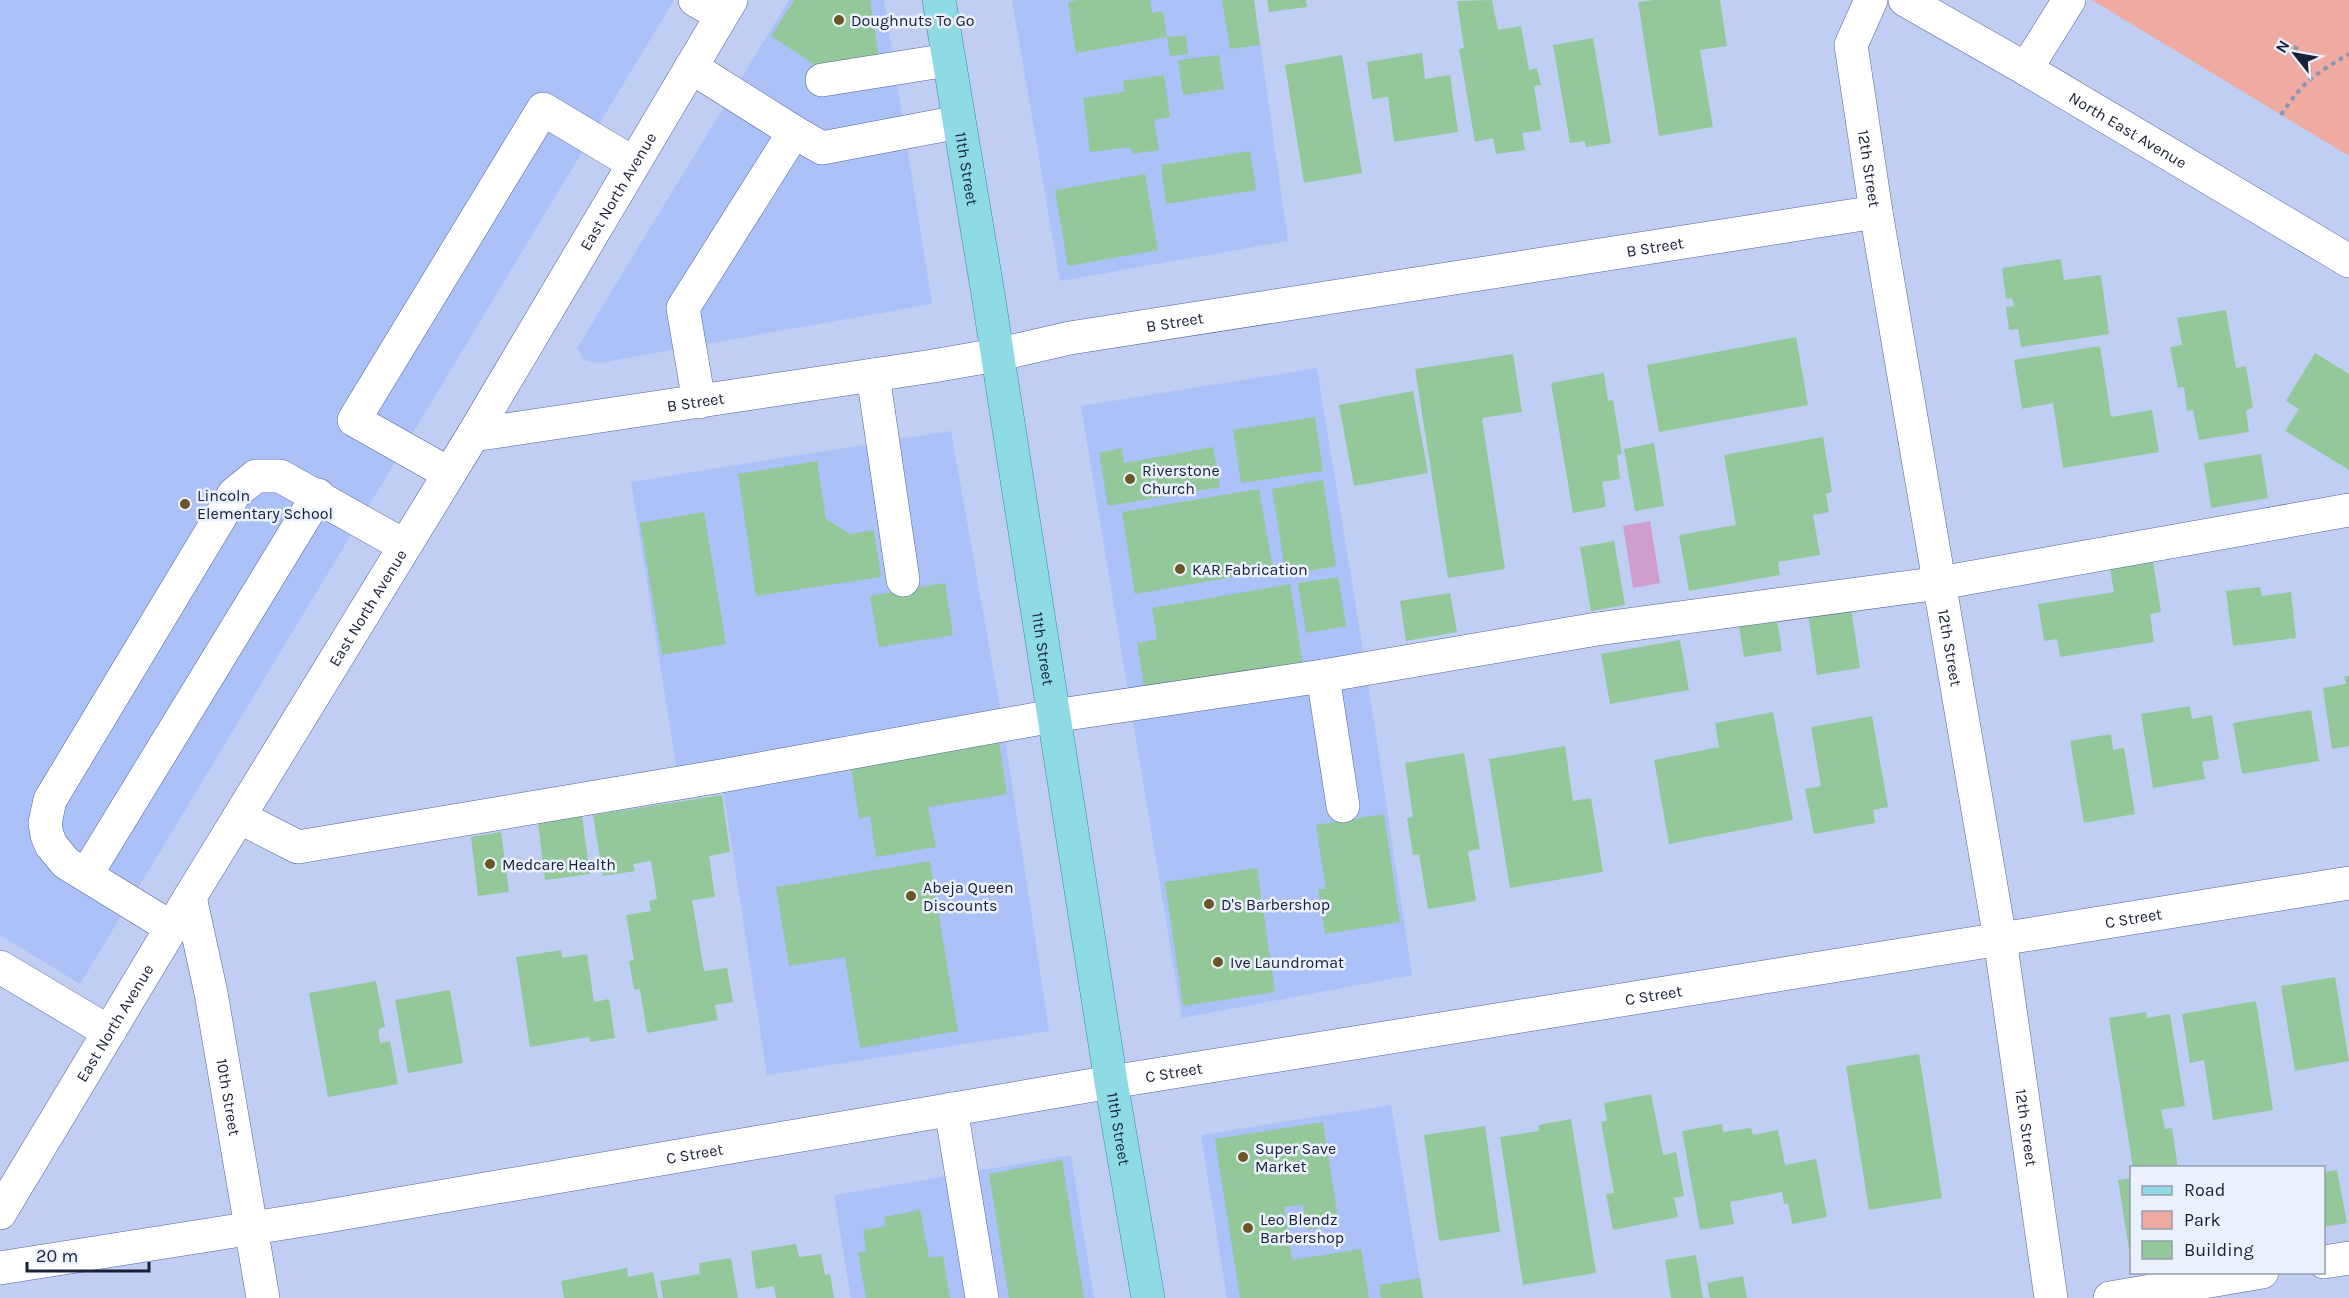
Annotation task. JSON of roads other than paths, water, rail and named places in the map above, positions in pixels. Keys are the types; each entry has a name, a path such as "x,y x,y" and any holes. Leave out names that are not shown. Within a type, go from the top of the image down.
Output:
{"main road":[{"name":"11th Street","path":"939,0 1111,1082 1148,1298"}],"street":[{"name":"12th Street","path":"1871,0 1851,45 1876,212 2000,939 2051,1298"},
{"name":"North East Avenue","path":"1905,0 2026,69 2349,261"},
{"path":"2026,69 2069,0"},
{"name":"East North Avenue","path":"0,1213 190,897 473,435 691,67 716,5"},
{"path":"822,80 948,60"},
{"path":"691,67 822,148 958,122"},
{"path":"448,473 354,420 543,109 633,163"},
{"path":"699,402 683,308 794,132"},
{"name":"B Street","path":"473,435 873,375 996,355 1070,338 1876,212"},
{"path":"873,375 903,580"},
{"path":"172,928 66,863 51,845 45,823 50,800 234,494 255,476 280,476 318,495 405,546"},
{"path":"86,875 318,495"},
{"path":"239,817 298,847 721,776 1053,716 1323,676 1598,629 1940,584 2349,510"},
{"path":"1323,676 1343,806"},
{"name":"C Street","path":"0,1268 252,1228 1111,1082 2349,883"},
{"name":"10th Street","path":"190,897 211,993 263,1298"},
{"path":"0,967 109,1032"},
{"path":"951,1109 982,1298"},
{"path":"2325,1262 2349,1258"},
{"path":"2110,1298 2250,1274"}],"place":[{"name":"Doughnuts To Go","path":"839,20"},
{"name":"Riverstone Church","path":"1130,479"},
{"name":"Lincoln Elementary School","path":"185,504"},
{"name":"KAR Fabrication","path":"1180,569"},
{"name":"Medcare Health","path":"490,864"},
{"name":"Abeja Queen Discounts","path":"911,896"},
{"name":"D's Barbershop","path":"1209,904"},
{"name":"Ive Laundromat","path":"1218,962"},
{"name":"Super Save Market","path":"1243,1157"},
{"name":"Leo Blendz Barbershop","path":"1248,1228"}]}
